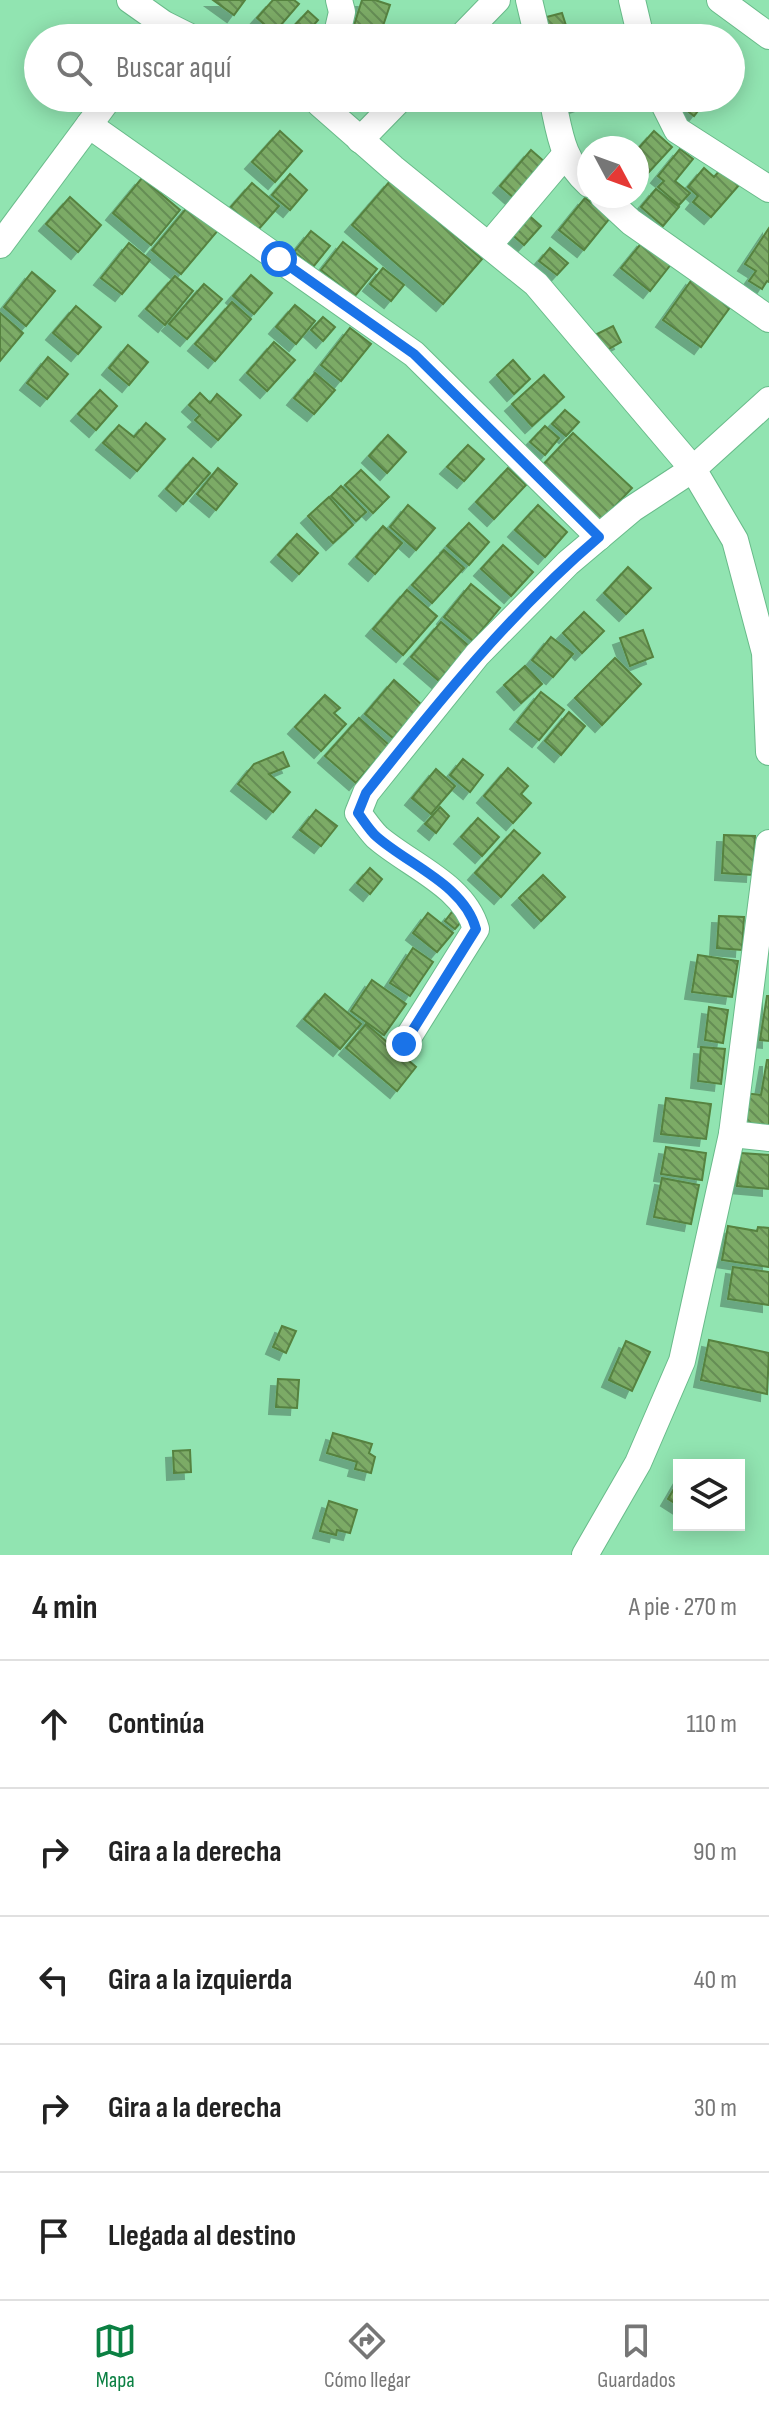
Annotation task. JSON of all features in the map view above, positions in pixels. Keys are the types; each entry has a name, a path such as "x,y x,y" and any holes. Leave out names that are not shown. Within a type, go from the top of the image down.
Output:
{"street":[{"path":"130,0 152,24"},
{"path":"339,0 342,12 339,24"},
{"path":"474,24 497,0"},
{"path":"529,0 535,24"},
{"path":"632,0 638,24"},
{"path":"720,0 769,36"},
{"path":"0,245 99,112"},
{"path":"330,112 536,284 693,469 735,540 739,554 765,653 769,752"},
{"path":"360,140 387,112"},
{"path":"555,112 565,155 577,173"},
{"path":"668,112 677,130 769,189"},
{"path":"89,125 414,354 599,537"},
{"path":"489,245 565,155"},
{"path":"616,208 631,222 769,319"},
{"path":"404,1044 476,929 472,913 462,903 375,836 358,813 366,793 477,655 568,563 632,509 693,469 769,400"},
{"path":"585,1555 638,1463 682,1361 732,1134 760,984 769,843"},
{"path":"732,1134 769,1138"}],"building":[{"path":"213,0 245,0 234,15"},
{"path":"273,0 294,0 299,4 282,24 264,24 257,18"},
{"path":"362,0 390,5 384,24 354,24"},
{"path":"308,11 318,20 315,24 296,24"},
{"path":"562,13 566,24 541,24 539,19"},
{"path":"280,131 302,151 275,182 252,162"},
{"path":"654,131 672,147 649,172 649,137"},
{"path":"680,149 693,159 675,181 690,193 679,205 658,187 664,181 658,176"},
{"path":"531,150 546,163 515,199 500,186"},
{"path":"704,168 714,177 721,169 739,185 711,217 693,202 698,196 688,187"},
{"path":"290,174 307,190 290,210 272,195"},
{"path":"142,178 180,210 151,245 113,213"},
{"path":"391,180 482,259 443,304 352,225"},
{"path":"252,183 279,206 257,231 230,208"},
{"path":"656,189 679,207 663,226 642,208 649,208 649,197"},
{"path":"70,197 101,225 78,252 46,224"},
{"path":"190,204 220,228 181,274 152,250"},
{"path":"577,208 598,208 610,218 584,250 559,230"},
{"path":"525,212 541,226 524,245 508,231"},
{"path":"769,228 769,282 762,289 749,281 756,271 745,264"},
{"path":"311,231 330,246 313,267 294,252"},
{"path":"644,240 672,263 650,291 621,268"},
{"path":"343,242 377,269 354,297 321,270"},
{"path":"129,243 150,260 122,294 101,278"},
{"path":"550,248 568,263 557,275 539,261"},
{"path":"383,268 404,285 391,301 370,284"},
{"path":"32,272 55,291 26,326 4,307"},
{"path":"251,275 272,293 254,314 233,296"},
{"path":"175,276 193,291 165,325 146,309"},
{"path":"693,278 731,306 701,347 663,320"},
{"path":"204,284 222,299 187,339 169,324"},
{"path":"232,302 251,319 215,361 195,344"},
{"path":"295,305 315,321 296,344 276,327"},
{"path":"76,306 101,327 78,354 53,333"},
{"path":"0,313 23,333 0,361"},
{"path":"323,317 335,327 323,341 311,330"},
{"path":"613,326 621,342 605,351 597,334"},
{"path":"350,328 371,344 341,381 321,365"},
{"path":"274,342 295,360 267,391 247,373"},
{"path":"128,345 148,362 129,385 109,368"},
{"path":"48,357 68,374 47,399 27,383"},
{"path":"513,360 530,379 514,394 497,375"},
{"path":"315,373 335,390 314,414 294,398"},
{"path":"544,375 564,397 532,426 512,404"},
{"path":"100,390 117,406 96,430 78,414"},
{"path":"200,393 210,403 217,394 241,415 218,440 195,420 200,415 189,405"},
{"path":"565,410 579,422 566,436 552,424"},
{"path":"146,423 165,439 137,471 103,443 119,425 134,437"},
{"path":"545,426 559,438 545,455 530,442"},
{"path":"573,433 632,488 600,522 541,467"},
{"path":"388,435 406,452 387,473 369,456"},
{"path":"468,445 484,459 464,481 447,467"},
{"path":"193,458 210,473 183,504 166,489"},
{"path":"218,468 237,484 216,510 197,494"},
{"path":"508,468 526,485 494,519 476,502"},
{"path":"361,470 389,497 373,513 345,485"},
{"path":"341,486 366,512 356,521 331,496"},
{"path":"329,497 353,525 333,543 308,516"},
{"path":"408,505 435,528 416,550 390,527"},
{"path":"538,505 567,532 545,557 515,530"},
{"path":"469,523 489,542 469,565 447,546"},
{"path":"383,526 402,543 375,574 356,557"},
{"path":"297,534 318,553 299,574 278,555"},
{"path":"503,545 533,572 511,596 481,569"},
{"path":"444,550 464,568 432,603 412,585"},
{"path":"628,567 651,588 626,614 604,593"},
{"path":"471,584 500,608 473,641 444,617"},
{"path":"407,590 437,616 403,655 373,629"},
{"path":"584,612 604,631 582,653 563,633"},
{"path":"441,622 469,646 439,681 411,657"},
{"path":"643,630 653,657 630,666 620,638"},
{"path":"551,637 573,654 553,677 532,660"},
{"path":"615,658 641,684 602,725 575,698"},
{"path":"525,666 542,684 521,703 504,685"},
{"path":"394,680 422,705 393,738 365,714"},
{"path":"541,692 564,710 539,740 517,722"},
{"path":"325,695 340,708 334,713 346,724 321,751 295,727"},
{"path":"569,712 585,726 561,755 545,741"},
{"path":"359,718 389,745 356,783 325,756"},
{"path":"283,752 289,766 269,774 290,792 273,812 238,784 254,764"},
{"path":"463,759 483,775 470,792 450,775"},
{"path":"508,768 528,786 521,794 531,803 513,823 484,796"},
{"path":"436,769 455,786 431,814 412,798"},
{"path":"440,807 449,816 436,833 425,824"},
{"path":"316,810 337,826 321,846 300,830"},
{"path":"478,818 499,837 482,856 461,837"},
{"path":"514,830 540,853 501,897 475,873"},
{"path":"724,835 755,836 753,875 722,873"},
{"path":"370,868 382,879 370,894 357,883"},
{"path":"543,875 565,897 541,921 519,898"},
{"path":"452,912 463,920 455,929 445,921"},
{"path":"428,913 453,933 437,952 413,933"},
{"path":"719,916 744,917 742,950 717,948"},
{"path":"413,948 433,962 410,996 390,983"},
{"path":"698,955 738,961 732,997 692,992"},
{"path":"372,980 406,1004 384,1035 351,1011"},
{"path":"325,994 361,1024 340,1049 304,1019"},
{"path":"769,996 769,1041 760,1040"},
{"path":"709,1007 728,1010 723,1043 705,1040"},
{"path":"366,1024 416,1067 397,1091 346,1048"},
{"path":"701,1047 725,1049 721,1084 698,1081"},
{"path":"767,1060 769,1129 739,1125 744,1093 761,1095"},
{"path":"666,1098 711,1104 706,1139 661,1134"},
{"path":"666,1147 706,1153 702,1180 661,1174"},
{"path":"741,1153 769,1155 769,1189 737,1186"},
{"path":"662,1178 699,1185 691,1224 654,1217"},
{"path":"728,1226 757,1231 758,1227 769,1228 769,1267 722,1260"},
{"path":"733,1267 769,1272 769,1305 728,1299"},
{"path":"282,1326 296,1331 286,1353 273,1347"},
{"path":"709,1340 769,1353 767,1394 701,1380"},
{"path":"626,1341 650,1352 632,1391 609,1380"},
{"path":"278,1379 299,1380 297,1408 276,1407"},
{"path":"333,1433 372,1444 369,1453 375,1457 371,1473 355,1469 357,1462 327,1453"},
{"path":"190,1450 191,1472 174,1473 173,1451"},
{"path":"329,1501 357,1510 350,1533 337,1530 336,1535 320,1531"}],"route":[{"path":"279,259 414,354 599,537 568,563 477,655 366,793 358,813 375,836 453,894 472,913 476,929 404,1044"}]}
